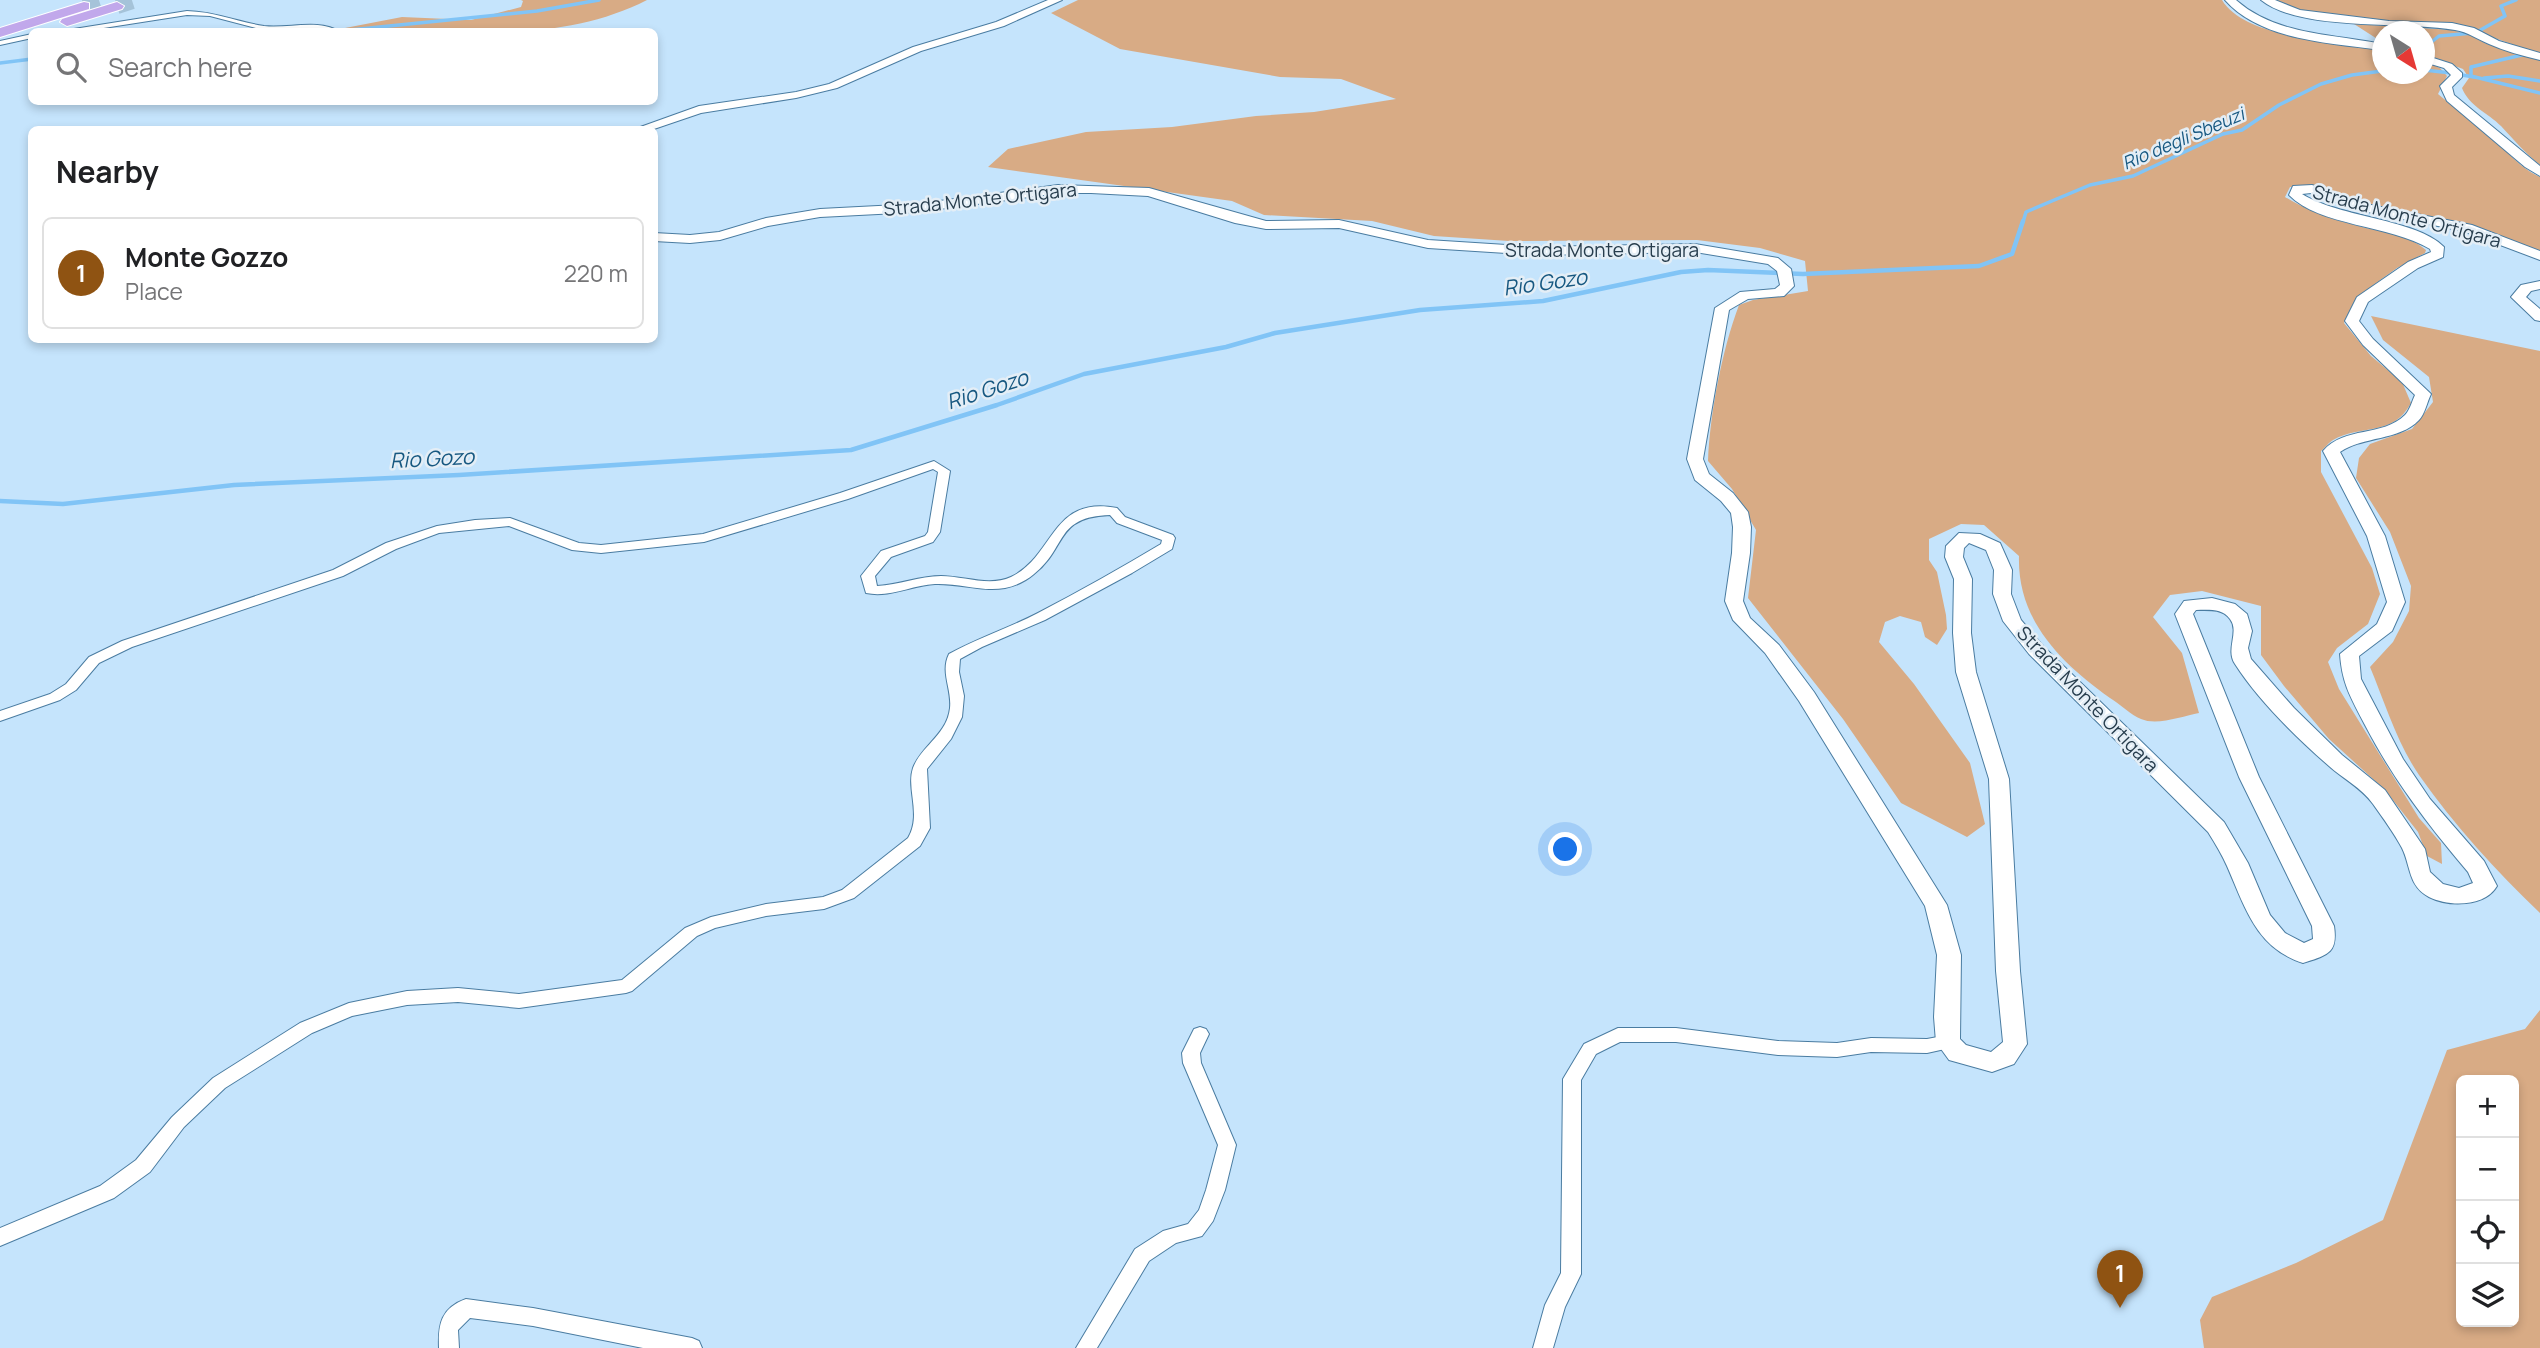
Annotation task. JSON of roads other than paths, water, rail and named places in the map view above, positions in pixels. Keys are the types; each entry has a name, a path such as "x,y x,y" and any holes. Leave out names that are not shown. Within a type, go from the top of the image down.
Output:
{"highway":[{"path":"0,33 84,6"},
{"path":"49,28 117,6"},
{"path":"0,42 28,34"}],"main road":[{"path":"650,126 699,110 796,95 833,86 917,49 1000,24 1057,0"},
{"path":"2230,0 2240,12 2263,24 2372,45"},
{"path":"2266,0 2298,13 2389,24 2452,26 2470,30 2495,43 2540,57"},
{"path":"2435,63 2458,75 2446,86 2446,92 2451,99 2481,118 2540,172"},
{"name":"Strada Monte Ortigara","path":"658,237 690,239 720,236 766,222 820,213 917,208 1058,189 1091,189 1149,192 1240,220 1266,225 1339,224 1428,244 1536,251 1695,248 1773,261 1786,275 1779,293 1745,295 1722,308 1695,459 1702,476 1727,497 1739,512 1742,527 1741,553 1734,601 1742,620 1772,649 1807,697 1936,905 1949,955 1946,1017 1948,1042 1958,1053 1992,1062 2005,1057 2015,1044 2008,971 1999,779 1966,672 1962,633 1963,579 1954,557 1955,546 1965,537 1980,539 1994,547 2003,569 2002,594 2012,621 2036,650 2216,827 2237,863 2260,919 2277,939 2303,954 2325,943 2323,926 2249,776 2231,733 2184,614 2190,604 2211,604 2229,608 2240,618 2243,631 2239,648 2242,661 2325,751 2378,795 2414,849 2420,875 2437,891 2459,896 2474,893 2486,886 2476,867 2423,804 2394,761 2351,679 2350,654 2385,627 2396,602 2376,536 2331,452 2347,440 2395,428 2413,417 2423,394 2405,373 2379,356 2352,321 2362,300 2413,265 2438,254 2437,247 2413,233 2306,204 2295,195 2298,189 2312,189 2363,207 2467,228 2540,256"},
{"path":"2540,285 2526,288 2518,297 2540,317"}],"street":[{"path":"86,28 187,13 210,15 264,27 288,28"},
{"path":"0,716 55,697 71,687 94,660 127,644 338,573 391,546 437,530 475,524 510,522 577,547 601,549 704,538 844,496 934,465 944,471 934,532 929,539 886,554 868,576 871,590 887,591 936,579 997,586 1017,580 1047,555 1057,530 1072,518 1097,510 1113,511 1121,520 1169,538 1167,546 1127,570 1040,617 954,657 950,672 957,697 956,717 948,735 920,769 922,828 914,842 848,894 824,903 766,910 711,923 691,932 626,986 519,1001 458,995 407,998 349,1010 306,1028 219,1083 178,1122 143,1166 107,1192 0,1237"},
{"path":"1086,1348 1142,1255 1156,1244 1177,1234 1193,1232 1203,1223 1226,1158 1227,1145 1192,1063 1191,1053 1200,1034"},
{"path":"1543,1348 1555,1305 1571,1274 1572,1079 1590,1049 1618,1035 1676,1035 1778,1048 1837,1050 1871,1045 1927,1046 1948,1042"},
{"path":"449,1348 448,1326 466,1308 533,1317 692,1348"}],"waterway":[{"path":"369,28 537,11 599,0"},
{"path":"2477,32 2505,16 2501,6 2516,0"},
{"path":"2435,39 2439,36 2473,33"},
{"name":"Rio degli Sbeuzi","path":"2526,54 2471,67 2471,76 2540,93"},
{"path":"0,63 28,60"},
{"name":"Rio degli Sbeuzi","path":"2435,71 2451,73"},
{"name":"Rio degli Sbeuzi","path":"2023,222 2026,212 2090,185 2133,176 2223,134 2242,130 2279,105 2321,84 2372,72"},
{"name":"Rio degli Sbeuzi","path":"2462,75 2474,77"},
{"name":"Rio degli Sbeuzi","path":"2484,78 2508,76 2540,81"},
{"name":"Rio Gozo","path":"0,501 63,504 234,485 459,475 851,450 997,405 1084,374 1226,347 1275,333 1420,310 1543,301 1681,272 1708,270 1803,274 1979,266 2012,254 2023,221"}],"tunnel":[{"path":"84,6 102,0"},
{"path":"117,6 136,0"}],"place":[{"name":"Monte Gozzo","path":"2120,1308"}]}
